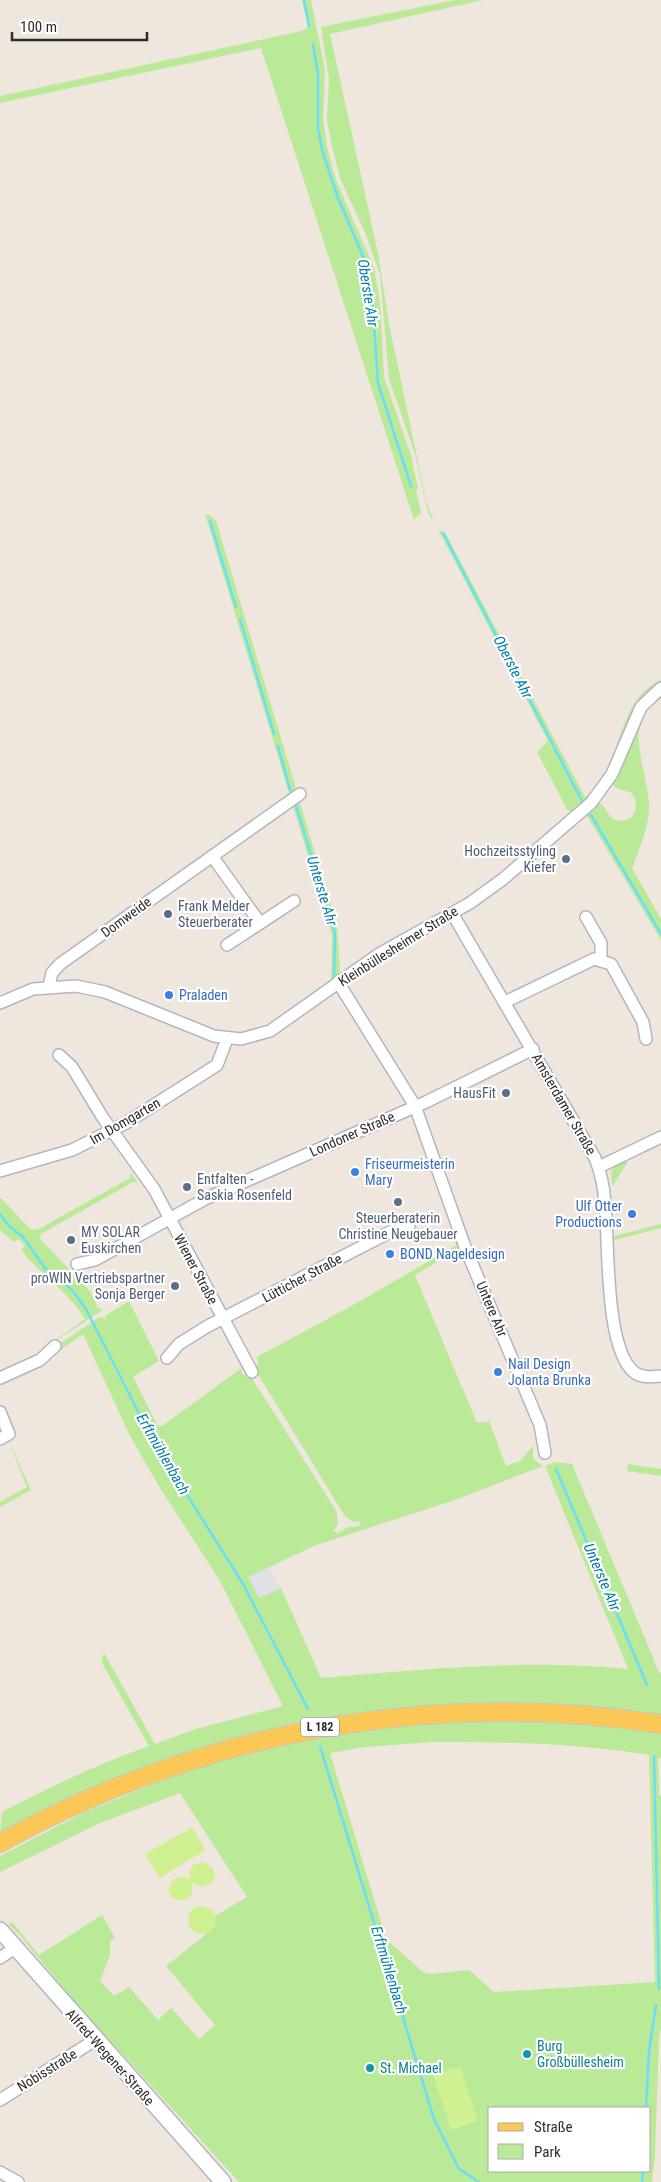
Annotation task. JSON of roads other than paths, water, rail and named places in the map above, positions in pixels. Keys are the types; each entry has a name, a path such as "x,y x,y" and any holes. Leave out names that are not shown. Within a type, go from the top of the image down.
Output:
{"main road":[{"name":"L 182","path":"0,1843 61,1812 159,1770 254,1741 328,1726 409,1715 518,1711 610,1717 661,1724"}],"street":[{"name":"Kleinbüllesheimer Straße","path":"0,1003 33,989 49,986 76,986 105,992 206,1033 227,1039 247,1038 270,1031 392,946 452,913 503,879 596,797 612,774 641,707 661,688"},
{"name":"Domweide","path":"49,986 52,973 60,964 300,794"},
{"path":"212,856 260,923"},
{"path":"227,945 294,901"},
{"name":"Amsterdamer Straße","path":"452,913 590,1148 598,1167 606,1204 610,1300 622,1349 628,1363 636,1374 661,1376"},
{"path":"586,917 601,943 602,962"},
{"path":"505,1002 594,959 611,964 643,1022 646,1039"},
{"name":"Untere Ahr","path":"338,982 415,1106 465,1247 540,1425 545,1453"},
{"name":"Im Domgarten","path":"0,1170 61,1154 113,1131 217,1065 227,1039"},
{"name":"Londoner Straße","path":"170,1218 205,1199 415,1106 533,1049"},
{"name":"Wiener Straße","path":"60,1054 72,1067 113,1131 154,1189 252,1372"},
{"path":"598,1167 661,1137"},
{"name":"Wiener Straße","path":"77,1264 95,1260 170,1218"},
{"name":"Lütticher Straße","path":"223,1319 394,1230 409,1226"},
{"name":"Wiener Straße","path":"167,1358 179,1344 223,1319"},
{"path":"0,1378 40,1360 55,1346"},
{"path":"0,1412 9,1434 0,1439"},
{"name":"Alfred-Wegener-Straße","path":"0,1930 222,2182"},
{"path":"0,1958 15,1948"},
{"name":"Nobisstraße","path":"0,2100 95,2040"},
{"path":"0,2172 18,2182"}],"waterway":[{"name":"Oberste Ahr","path":"304,0 309,26"},
{"name":"Oberste Ahr","path":"313,44 318,75 318,129 323,153 338,198 365,261 373,309 378,383 411,486"},
{"name":"Unterste Ahr","path":"210,521 236,607"},
{"name":"Oberste Ahr","path":"443,533 582,801"},
{"name":"Unterste Ahr","path":"240,619 274,734"},
{"name":"Unterste Ahr","path":"278,746 290,790"},
{"name":"Unterste Ahr","path":"296,806 335,933 334,977"},
{"name":"Oberste Ahr","path":"591,815 661,934"},
{"name":"Erftmühlenbach","path":"0,1214 10,1227 23,1237 45,1268 73,1291 86,1309 153,1441 243,1584 308,1709"},
{"name":"Unterste Ahr","path":"556,1469 647,1685"},
{"name":"Erftmühlenbach","path":"320,1746 434,2119 459,2169 479,2182"},
{"name":"Unterste Ahr","path":"654,1756 659,1989"},
{"name":"Unterste Ahr","path":"646,2107 649,2051 656,2005"},
{"name":"Unterste Ahr","path":"642,2182 643,2172"}],"place":[{"name":"Hochzeitsstyling Kiefer","path":"566,859"},
{"name":"Frank Melder Steuerberater","path":"168,914"},
{"name":"Praladen","path":"169,995"},
{"name":"HausFit","path":"506,1093"},
{"name":"Friseurmeisterin Mary","path":"355,1172"},
{"name":"Entfalten - Saskia Rosenfeld","path":"187,1187"},
{"name":"Steuerberaterin Christine Neugebauer","path":"398,1202"},
{"name":"Ulf Otter Productions","path":"632,1214"},
{"name":"MY SOLAR Euskirchen","path":"71,1240"},
{"name":"BOND Nageldesign","path":"390,1254"},
{"name":"proWIN Vertriebspartner Sonja Berger","path":"175,1286"},
{"name":"Nail Design Jolanta Brunka","path":"498,1372"},
{"name":"Burg Großbüllesheim","path":"527,2054"},
{"name":"St. Michael","path":"370,2068"}]}
